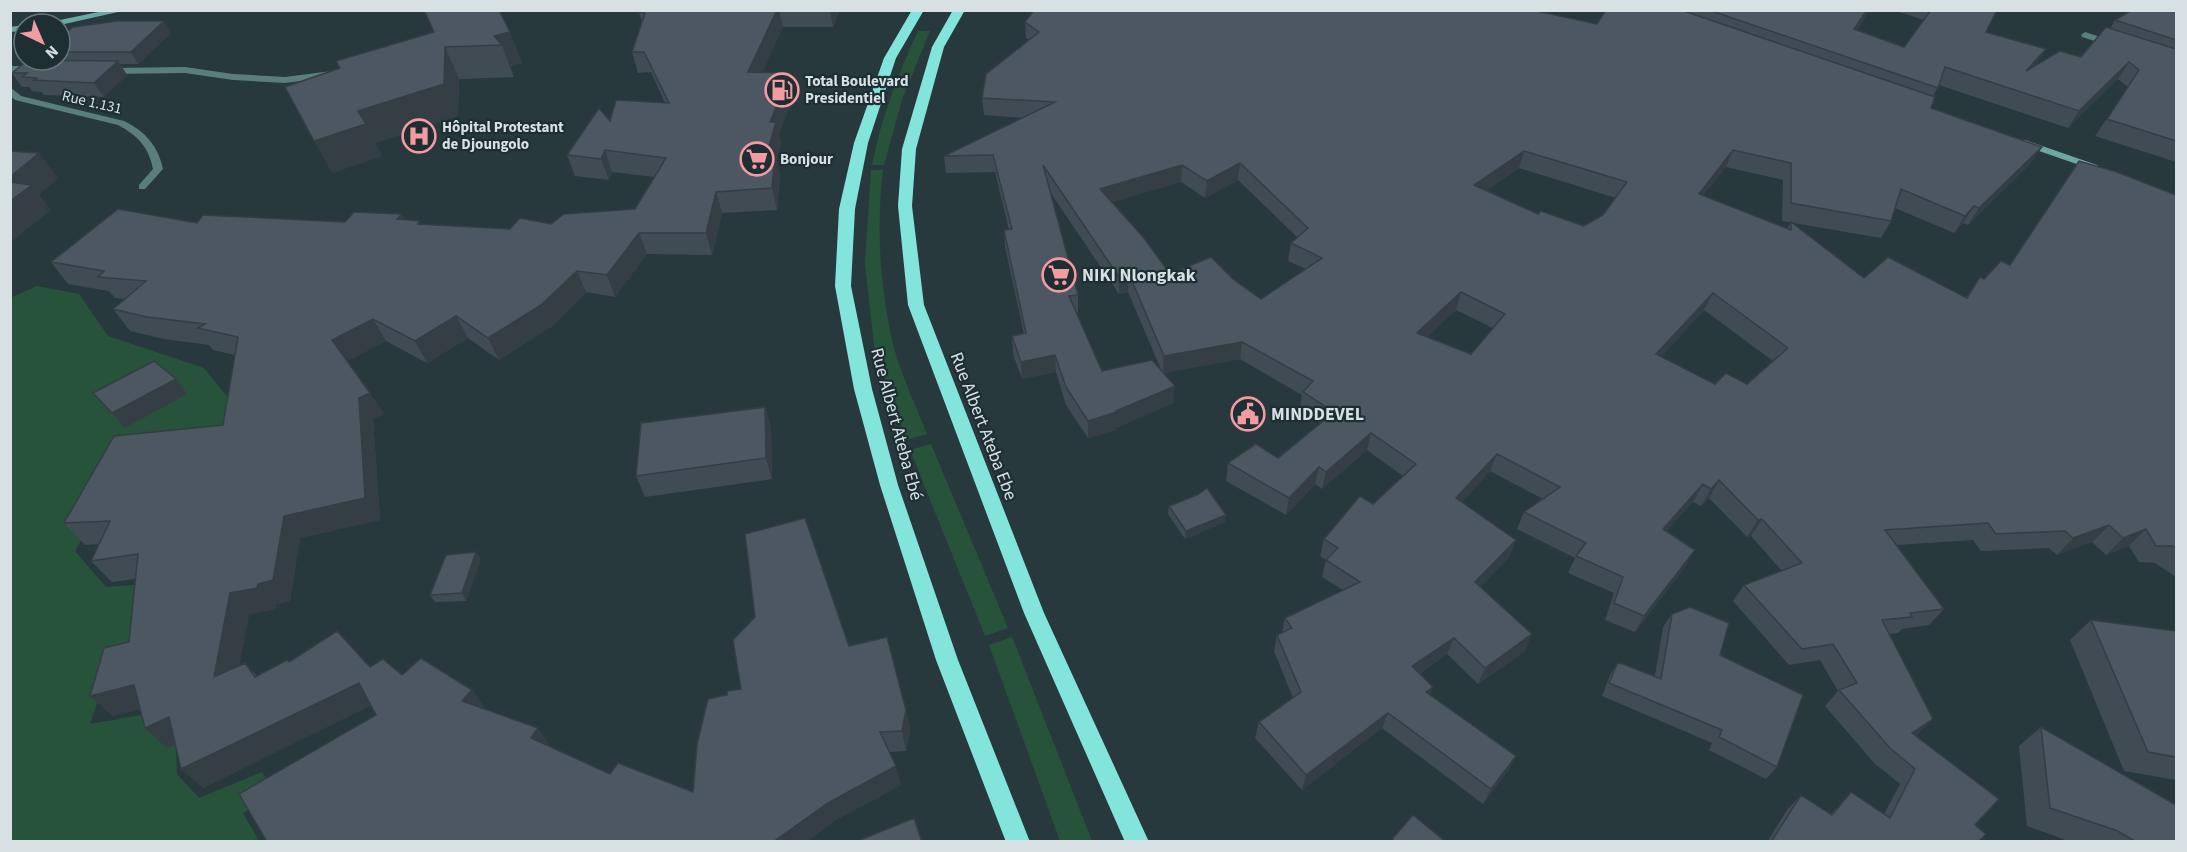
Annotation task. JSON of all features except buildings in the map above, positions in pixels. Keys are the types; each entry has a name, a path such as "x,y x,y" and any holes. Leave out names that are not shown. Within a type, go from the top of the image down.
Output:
{"highway":[{"name":"Rue Albert Ateba Ebé","path":"918,10 890,58 861,143 847,209 843,286 863,389 889,485 947,660 1018,842"},
{"name":"Rue Albert Ateba Ebe","path":"959,10 938,47 909,149 905,206 916,305 1034,613 1137,842"}],"main road":[{"path":"72,20 123,10"},
{"path":"2020,142 2109,172"}],"street":[{"path":"2085,35 2117,46"},
{"path":"96,70 185,70 233,77 285,80 339,73"},
{"name":"Rue 1.131","path":"10,90 18,98 121,123 135,129 150,145 158,169 142,187"}],"green space":[{"path":"918,31 930,31 902,100 884,165 872,165 891,96"},
{"path":"871,170 883,170 880,237 889,326 901,370 927,434 906,440 875,353 865,264"},
{"path":"37,286 79,294 108,336 204,368 234,405 226,444 130,453 75,551 106,587 146,584 140,637 113,656 90,724 158,712 175,724 177,774 199,798 262,772 274,793 243,813 259,841 11,841 10,298"},
{"path":"931,444 1008,628 985,636 910,450"},
{"path":"1012,637 1092,841 1060,841 989,645"}],"place":[{"name":"Total Boulevard Presidentiel","path":"782,90"},
{"name":"Hôpital Protestant de Djoungolo","path":"419,136"},
{"name":"Bonjour","path":"757,159"},
{"name":"NIKI Nlongkak","path":"1059,275"},
{"name":"MINDDEVEL","path":"1248,414"}]}
